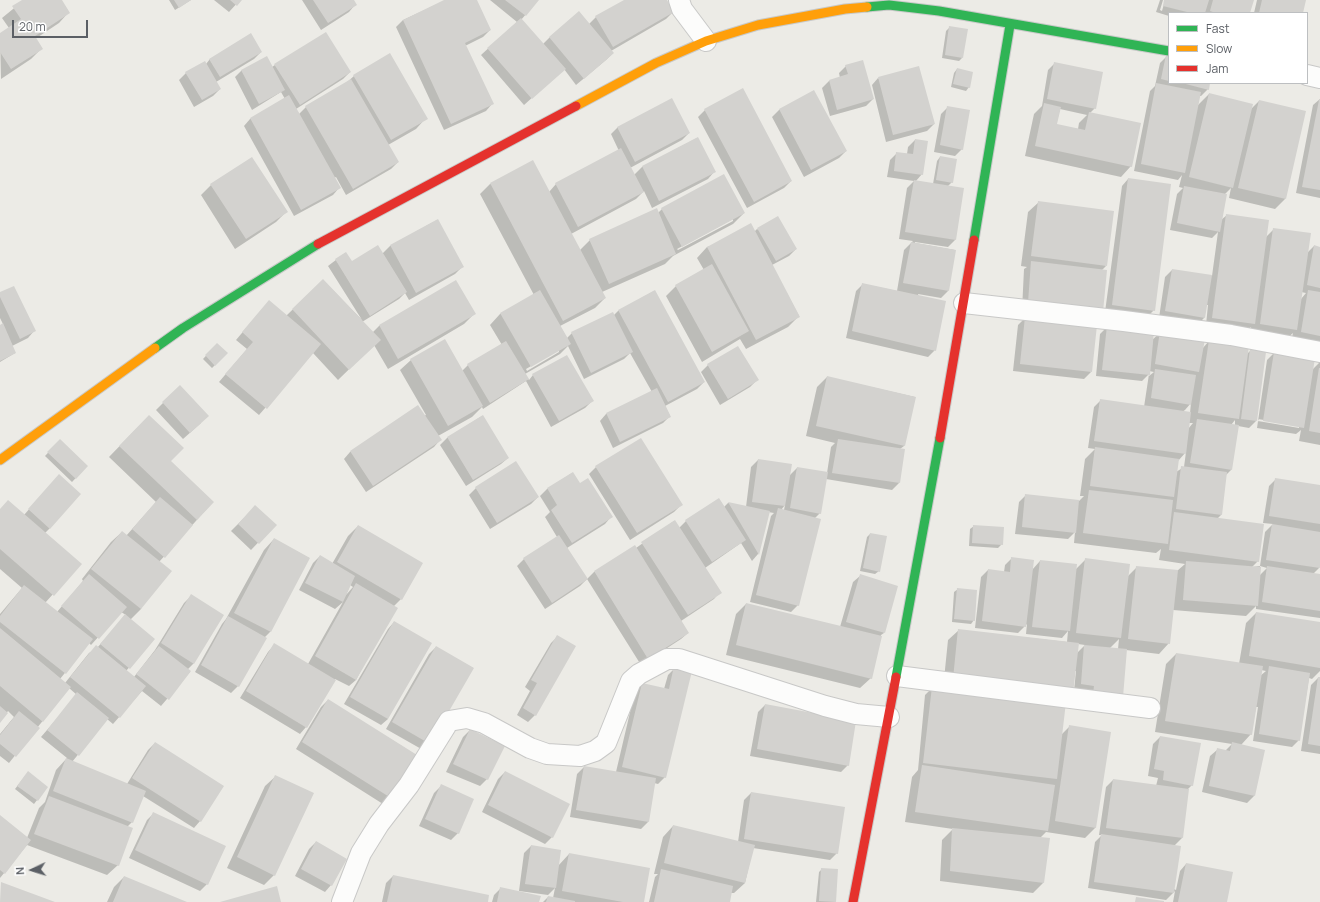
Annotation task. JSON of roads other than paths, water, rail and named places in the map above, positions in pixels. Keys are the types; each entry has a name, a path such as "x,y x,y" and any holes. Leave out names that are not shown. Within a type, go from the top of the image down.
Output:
{"street":[{"path":"679,0 682,9 706,41"},
{"path":"0,460 183,328 303,252 656,63 706,41 758,25 845,9 889,5 941,5 1010,25 1168,52"},
{"path":"853,902 889,716 964,303 1010,25"},
{"path":"1308,75 1320,78"},
{"path":"964,303 1231,335 1320,352"},
{"path":"342,902 361,852 379,824 409,785 449,721 467,718 484,723 530,748 547,754 580,756 595,751 606,743 624,692 630,681 667,659 679,659 825,706 856,714 889,716"},
{"path":"896,676 1150,708"}]}
